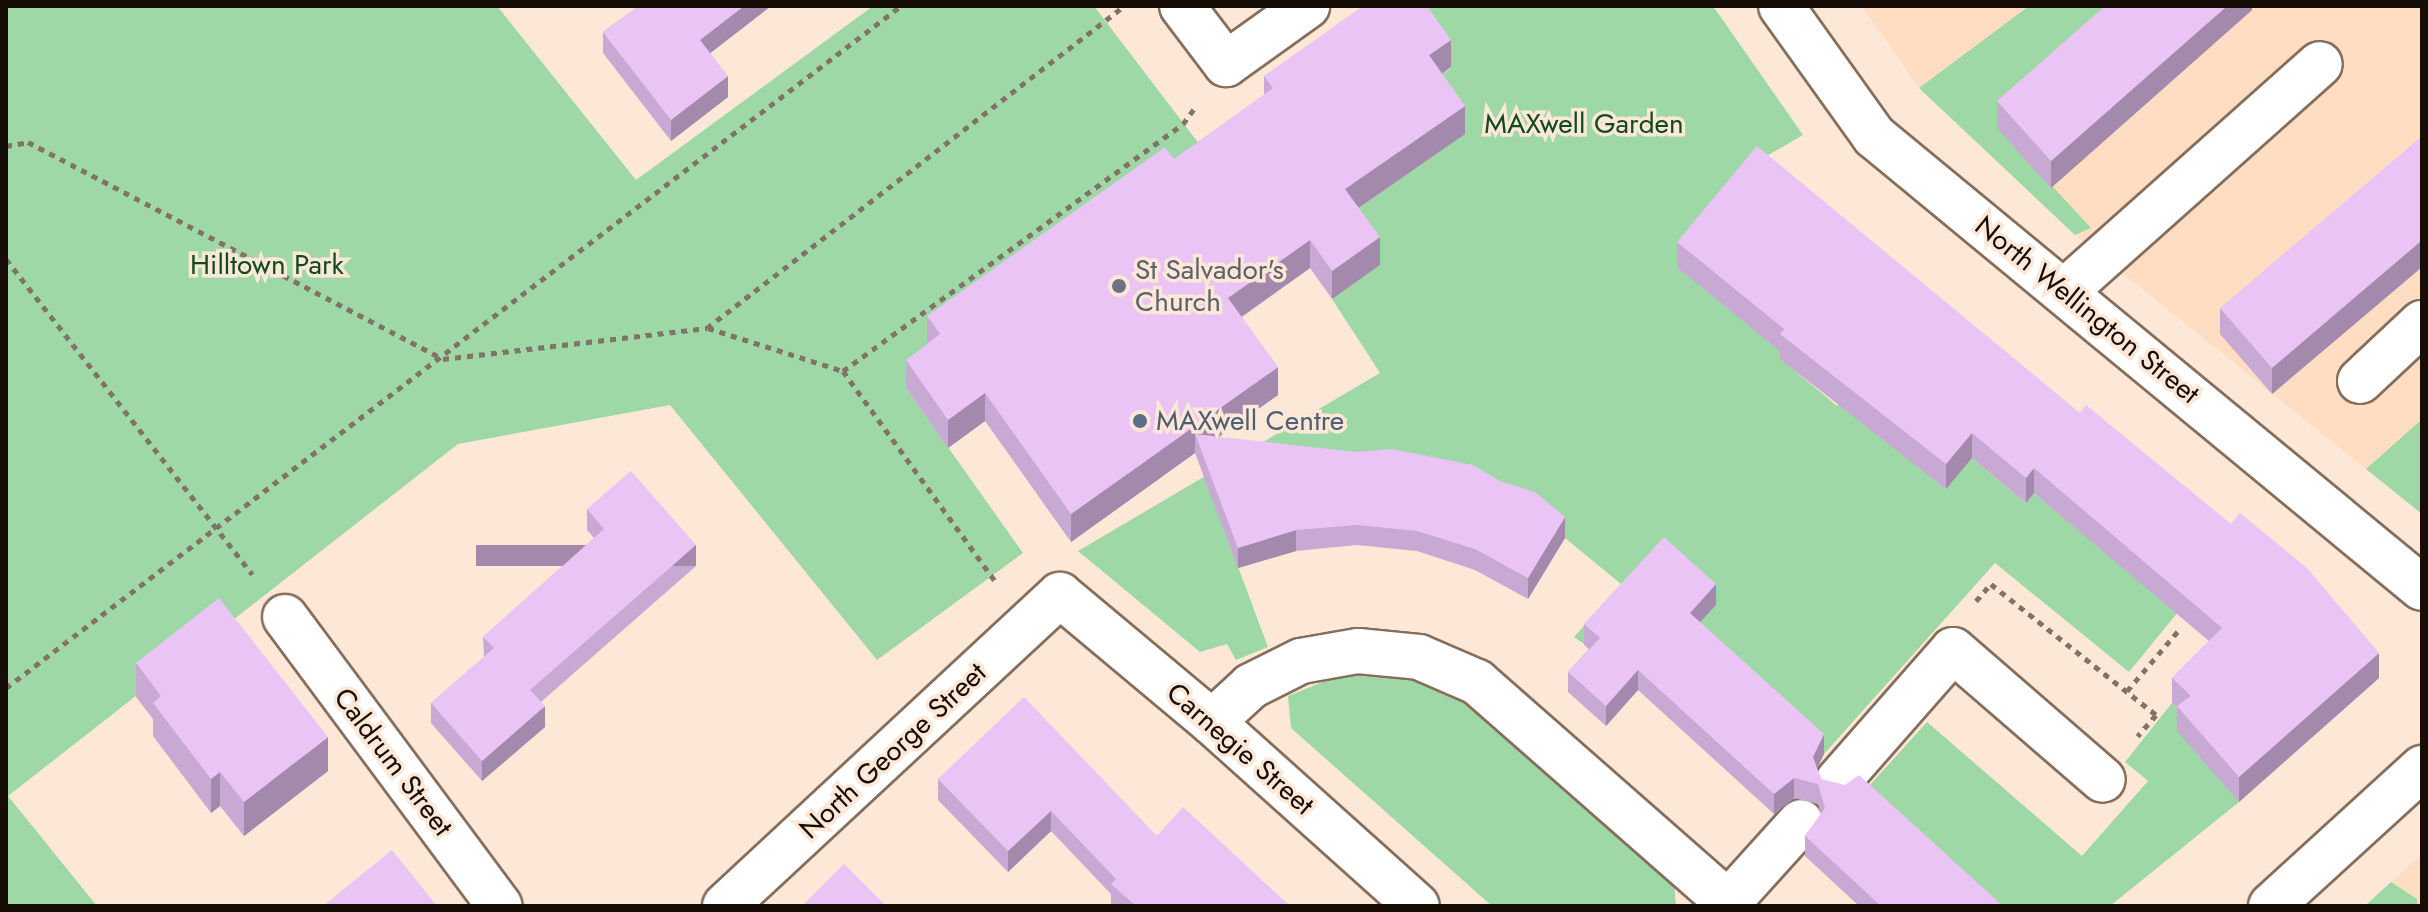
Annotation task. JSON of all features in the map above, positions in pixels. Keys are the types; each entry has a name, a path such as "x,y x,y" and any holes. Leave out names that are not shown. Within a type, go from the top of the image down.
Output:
{"street":[{"path":"1182,6 1226,64 1307,6"},
{"name":"North Wellington Street","path":"1781,6 1874,136 2422,588"},
{"path":"2065,291 2320,64"},
{"path":"2360,381 2422,323"},
{"name":"Carnegie Street","path":"1060,595 1212,722 1417,906"},
{"name":"North George Street","path":"725,906 1060,595"},
{"name":"Caldrum Street","path":"285,617 500,906"},
{"path":"1838,781 1953,650 2103,780"},
{"path":"1212,722 1251,686 1301,661 1358,651 1419,657 1477,682 1728,905 1801,822"},
{"path":"2271,906 2422,768"}],"path":[{"path":"6,688 443,359 901,6"},
{"path":"707,328 1124,6"},
{"path":"843,371 1183,124 1226,64"},
{"path":"6,146 28,142 443,359 707,328 843,371 990,580 1060,595"},
{"path":"6,259 285,617"},
{"path":"1953,650 1956,623 1991,584 2156,715 2103,780"},
{"path":"2127,691 2179,630"}],"shaded area":[{"path":"1862,6 2422,6 2422,514 2075,235 1919,88"},
{"path":"2422,854 2422,906 2365,906 2391,882"}],"green space":[{"name":"Hilltown Park","path":"6,6 497,6 636,180 873,6 1094,6 1203,149 927,344 906,388 1023,553 877,660 670,405 458,444 8,796 97,906 6,906"},
{"name":"MAXwell Garden","path":"1408,6 1713,6 1803,135 1751,165 1811,322 1781,359 1837,406 1867,371 1945,489 1972,458 2026,503 2034,493 2178,612 2129,672 1995,563 1824,754 1690,633 1584,644 1574,637 1621,584 1565,538 1500,502 1213,500 1268,647 1236,660 1227,644 1200,652 1078,551 1380,373 1332,299 1379,265 1310,168 1451,68"},
{"path":"2029,6 2135,6 1998,127 2091,228 2075,235 1919,88"},
{"path":"2420,421 2422,423 2422,514 2366,469"},
{"path":"1340,675 1403,678 1462,692 1674,881 1676,906 1492,906 1291,728 1288,696"},
{"path":"2172,703 2191,721 2239,802 2110,906 1981,906 1860,796 1927,722 2082,856 2148,781 2125,762"},
{"path":"2391,882 2417,899 2417,906 2365,906"}],"building":[{"path":"639,6 744,6 700,40 728,76 671,120 603,32"},
{"path":"1363,6 1427,6 1451,40 1429,55 1465,106 1345,189 1380,237 1332,271 1310,240 1228,298 1278,367 1071,514 985,393 948,420 906,360 940,334 927,316 1165,147 1174,159 1273,88 1264,76"},
{"path":"2105,6 2227,6 2051,161 1997,101"},
{"path":"2422,136 2422,240 2272,368 2220,308"},
{"path":"1757,146 2080,413 2086,405 2231,524 2240,513 2307,568 2379,653 2239,777 2177,706 2191,696 2172,678 2222,628 2034,468 2026,478 1972,433 1946,464 1780,334 1784,329 1677,242"},
{"path":"1195,434 1356,452 1392,449 1473,465 1500,481 1535,492 1565,517 1528,578 1475,549 1417,531 1357,525 1296,530 1238,548"},
{"path":"631,471 696,545 530,690 545,706 482,761 431,703 494,648 483,637 604,529 587,509"},
{"path":"1664,537 1716,584 1690,613 1824,734 1813,757 1821,779 1845,785 1859,775 2003,906 1881,906 1805,836 1825,808 1818,784 1794,778 1774,794 1638,670 1606,706 1568,672 1600,638 1584,624"},
{"path":"219,598 328,737 244,802 220,772 211,779 153,703 161,696 136,663"},
{"path":"1024,697 1157,836 1183,807 1290,906 1136,906 1111,884 1116,879 1051,811 1008,851 938,779"},
{"path":"392,850 437,906 323,906"},
{"path":"844,864 886,906 802,906"}],"place":[{"name":"St Salvador's Church","path":"1119,286"},
{"name":"MAXwell Centre","path":"1140,421"}]}
